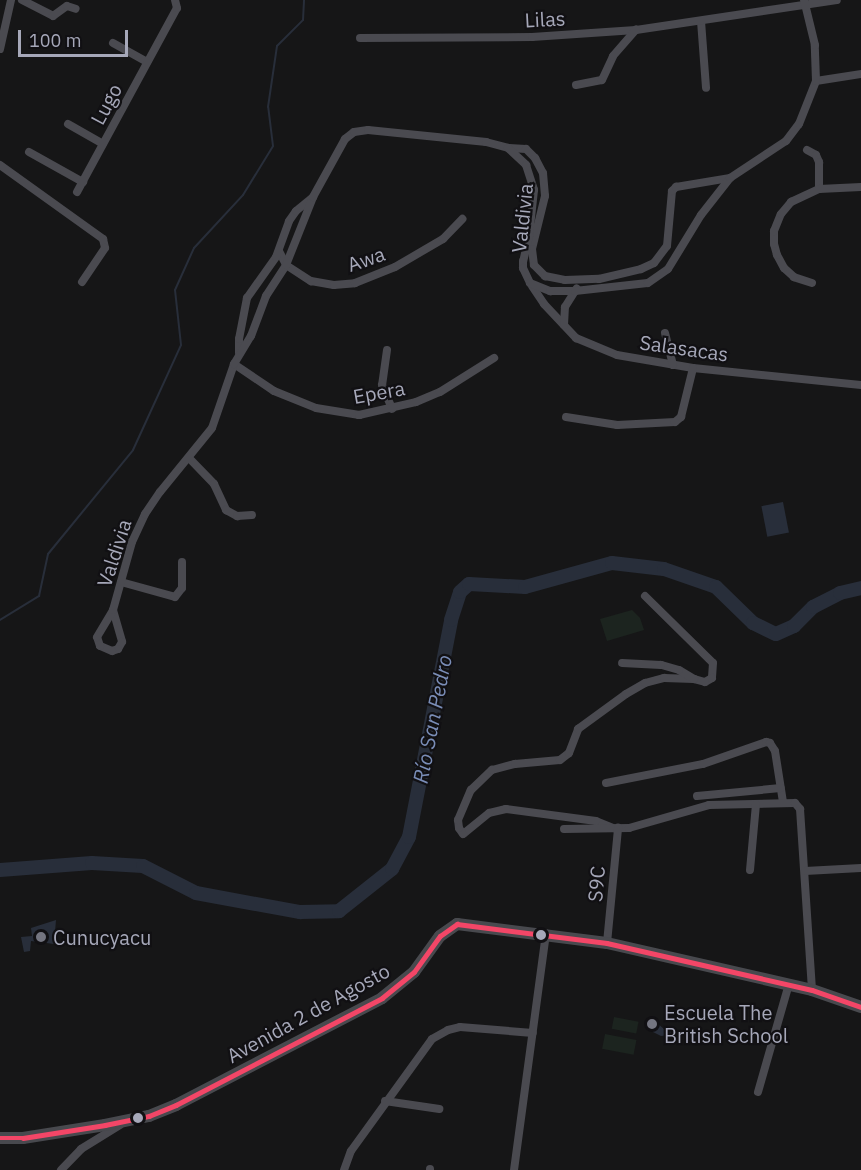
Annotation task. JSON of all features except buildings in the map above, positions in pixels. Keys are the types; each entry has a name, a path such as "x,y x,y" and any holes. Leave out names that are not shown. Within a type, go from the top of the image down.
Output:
{"main road":[{"name":"Avenida 2 de Agosto","path":"0,1138 23,1138 127,1120 148,1116 176,1105 382,998 414,972 440,936 452,926 467,924 607,943 789,984 861,1007"}],"street":[{"path":"22,0 53,16 67,6 76,9"},
{"name":"Lugo","path":"78,192 177,8 175,0"},
{"name":"Lilas","path":"360,38 532,37 636,30 837,0"},
{"path":"508,148 526,165 534,190 532,237 523,268 530,283 550,291 574,291 636,286 662,275 701,215 730,178 794,133 816,81 815,45 805,3"},
{"path":"0,49 5,8"},
{"path":"700,21 706,88"},
{"path":"576,85 602,80 613,56 636,30"},
{"path":"113,43 147,62"},
{"path":"816,81 861,74"},
{"path":"68,124 104,144"},
{"name":"Valdivia","path":"113,610 132,542 145,514 159,492 212,428 234,364 251,336 266,297 286,265 313,197 345,140 354,132 368,130 486,142 526,150 535,158 543,173 545,196 532,237 532,258 538,271 545,276 580,281 624,274 654,263 667,246 672,191 676,187 730,178"},
{"path":"807,150 816,155 819,162 819,189"},
{"path":"28,152 83,182"},
{"path":"0,165 103,239 105,248 82,282"},
{"path":"812,283 794,277 784,268 774,244 774,231 781,214 791,202 819,189 861,187"},
{"name":"Valdivia","path":"239,354 239,339 247,298 279,251 289,221 296,211 313,197"},
{"name":"Awa","path":"286,265 299,275 322,284 355,283 396,267 443,239 462,219"},
{"path":"279,251 286,265"},
{"path":"564,326 565,307 580,281"},
{"name":"Salasacas","path":"530,283 576,338 617,355 693,368 861,385"},
{"path":"665,333 673,365"},
{"path":"387,350 382,385 392,409"},
{"name":"Epera","path":"234,364 274,391 316,408 359,415 392,409 440,392 494,358"},
{"path":"566,417 617,425 675,422 681,417 693,368"},
{"path":"189,458 214,484 226,510 237,516 252,515"},
{"path":"121,582 175,597 182,588 182,562"},
{"path":"615,828 596,820 506,809 489,813 463,834 458,820 471,790 492,770 515,764 560,760 569,753 578,729 645,683 664,678 694,679 705,682 712,678 713,663 645,596"},
{"path":"622,663 661,665 679,669 694,679"},
{"path":"606,783 703,764 766,742 771,743 776,751 783,802"},
{"path":"697,795 781,788"},
{"path":"564,829 615,828 709,805 795,803 800,809 812,990"},
{"path":"750,870 756,804"},
{"name":"S9C","path":"607,943 615,828"},
{"path":"805,871 861,868"},
{"path":"514,1170 546,933"},
{"path":"759,1092 789,984"},
{"path":"344,1170 351,1151 432,1039 448,1030 460,1027 533,1033"},
{"path":"385,1101 439,1108"},
{"path":"62,1170 90,1142 127,1120"}],"shaded area":[{"path":"632,610 640,618 644,630 607,641 600,619"},
{"path":"614,1017 639,1022 636,1034 612,1029"},
{"path":"605,1034 636,1040 634,1055 602,1049"}],"water":[{"path":"783,502 789,532 767,537 761,506"},
{"name":"Cunucyacu","path":"56,920 54,944 31,941 30,951 24,952 21,937 32,936 31,928"},
{"path":"656,1022 665,1030 671,1029 670,1035 661,1036 653,1032 651,1027"}],"waterway":[{"path":"0,620 39,596 48,554 133,450 181,345 175,290 194,248 243,195 273,146 268,107 277,46 303,20 304,0"},
{"name":"Río San Pedro","path":"0,870 92,863 143,866 196,893 300,912 339,911 392,869 409,837 451,620 460,592 469,584 525,587 612,563 664,569 716,587 753,623 776,634 794,626 813,607 840,593 861,588"}],"transit line":[{"path":"0,1138 23,1138 105,1125 149,1116 176,1105 382,998 414,972 440,936 457,924 607,943 812,990 861,1007"}],"place":[{"name":"Cunucyacu","path":"41,937"},
{"name":"Escuela The British School","path":"652,1024"}]}
